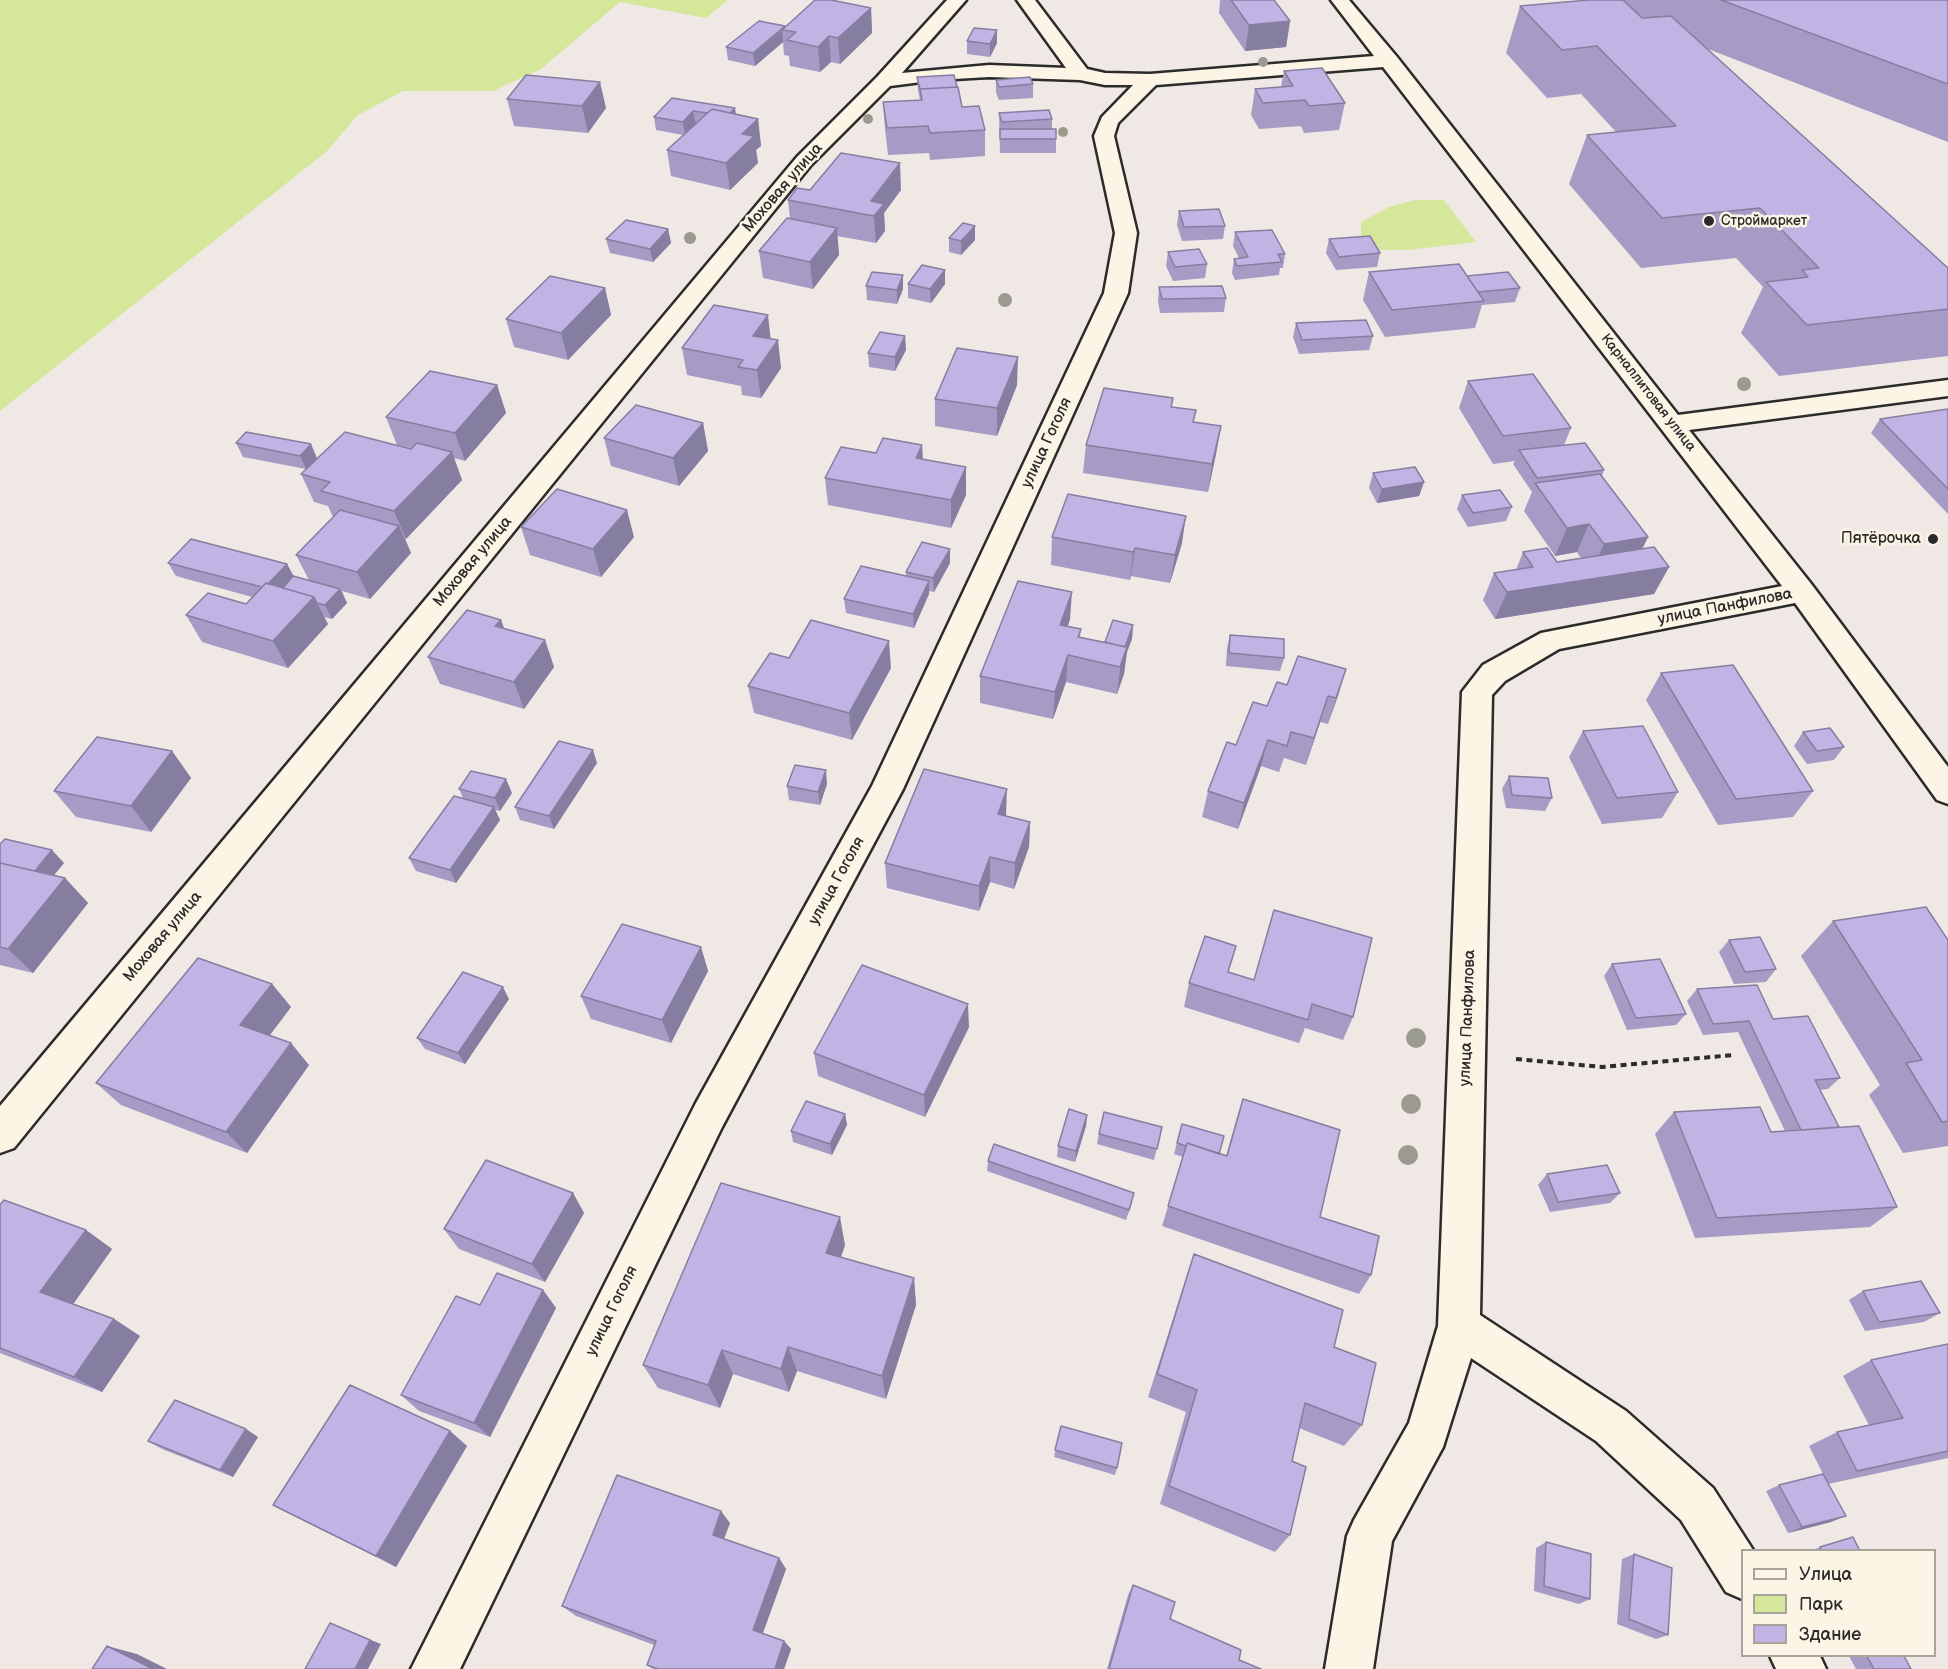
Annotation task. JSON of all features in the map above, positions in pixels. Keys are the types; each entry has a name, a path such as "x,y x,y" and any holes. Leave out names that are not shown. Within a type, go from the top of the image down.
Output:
{"street":[{"name":"Моховая улица","path":"0,1135 804,160 884,81 957,0"},
{"path":"1026,0 1080,74"},
{"name":"Карналлитовая улица","path":"1340,0 1673,424 1802,592 1948,791"},
{"path":"884,81 936,74 990,71 1080,74 1105,79 1150,80 1390,61"},
{"name":"улица Гоголя","path":"435,1669 709,1115 887,789 1116,293 1126,233 1104,136 1109,121 1150,80"},
{"path":"1673,424 1948,388"},
{"name":"улица Панфилова","path":"1349,1669 1370,1536 1428,1432 1459,1326 1477,692 1494,673 1551,640 1802,592"},
{"path":"1459,1326 1611,1426 1697,1504 1741,1573"}],"path":[{"path":"1467,1054 1602,1067 1733,1055"}],"green space":[{"path":"0,0 728,0 706,18 620,2 541,69 493,91 403,91 358,115 327,151 0,411"},
{"path":"1415,200 1444,200 1476,242 1407,250 1380,250 1361,242 1361,222 1389,207"}],"building":[{"path":"815,0 831,0 871,8 838,38 829,36 818,47 787,40 796,32 782,30"},
{"path":"1231,0 1274,0 1290,21 1249,25"},
{"path":"1588,0 1623,0 1642,18 1671,16 1948,268 1948,309 1807,325 1766,282 1808,277 1802,270 1819,268 1760,208 1662,218 1587,135 1676,126 1597,46 1562,50 1520,6"},
{"path":"1721,0 1948,0 1948,84"},
{"path":"759,21 785,26 753,53 726,47"},
{"path":"974,28 997,30 990,44 967,41"},
{"path":"1322,68 1345,103 1309,106 1305,100 1263,103 1255,89 1293,86 1284,71"},
{"path":"526,75 600,82 582,106 507,99"},
{"path":"954,75 957,87 920,89 917,77"},
{"path":"1030,77 1033,84 999,87 996,80"},
{"path":"958,87 962,107 979,106 985,130 930,133 928,126 887,128 883,102 922,100 920,89"},
{"path":"672,98 735,108 730,113 712,109 707,113 693,111 683,122 654,117"},
{"path":"712,109 758,119 742,134 754,136 726,163 667,150"},
{"path":"1049,110 1052,119 1002,122 999,113"},
{"path":"1000,129 1056,129 1056,139 1000,139"},
{"path":"841,153 900,163 871,201 884,204 874,216 788,200 797,188 810,190"},
{"path":"1219,209 1225,226 1184,227 1179,211"},
{"path":"787,218 837,228 810,262 759,251"},
{"path":"626,220 668,229 650,249 606,239"},
{"path":"963,223 975,226 961,241 949,238"},
{"path":"1272,230 1285,254 1278,254 1282,262 1237,266 1234,259 1248,257 1235,232"},
{"path":"1370,236 1380,253 1339,257 1329,239"},
{"path":"1199,249 1207,264 1175,267 1168,252"},
{"path":"1459,264 1484,301 1392,310 1369,272"},
{"path":"922,265 945,270 930,289 908,284"},
{"path":"872,272 903,275 897,290 866,286"},
{"path":"1508,272 1520,288 1478,292 1467,276"},
{"path":"550,276 605,288 561,333 506,319"},
{"path":"1222,286 1226,298 1162,299 1159,287"},
{"path":"714,305 768,315 753,336 778,340 757,370 738,367 743,360 682,348"},
{"path":"1366,320 1373,336 1302,340 1296,323"},
{"path":"880,332 905,336 895,357 868,353"},
{"path":"957,348 1018,357 997,408 935,399"},
{"path":"430,371 497,385 455,433 386,417"},
{"path":"1533,374 1571,428 1503,436 1468,381"},
{"path":"1104,388 1173,398 1171,407 1196,410 1193,422 1221,426 1212,464 1086,445"},
{"path":"636,405 703,423 673,458 604,438"},
{"path":"1948,409 1948,489 1880,419"},
{"path":"246,432 311,444 300,456 236,443"},
{"path":"345,432 411,449 417,443 452,452 394,511 321,491 330,482 301,474"},
{"path":"883,438 922,445 916,458 966,467 951,500 825,478 841,447 876,453"},
{"path":"1585,443 1604,470 1537,478 1519,450"},
{"path":"1415,467 1424,482 1382,489 1373,473"},
{"path":"1600,474 1648,537 1604,544 1589,524 1567,528 1535,483"},
{"path":"557,489 627,510 593,549 521,527"},
{"path":"1500,490 1512,507 1473,513 1462,495"},
{"path":"1068,494 1186,516 1175,555 1135,548 1133,552 1052,537"},
{"path":"340,510 399,526 357,572 296,555"},
{"path":"191,539 287,564 268,584 262,587 168,563"},
{"path":"922,542 950,549 933,578 906,572"},
{"path":"1654,547 1669,567 1507,592 1494,573 1533,567 1523,552 1547,548 1557,562"},
{"path":"861,566 929,581 913,614 844,599"},
{"path":"293,576 340,589 325,605 317,603 314,597 283,588"},
{"path":"1018,581 1072,592 1060,625 1081,629 1078,637 1127,647 1120,667 1068,655 1055,692 980,676"},
{"path":"266,583 314,597 273,641 186,615 208,593 246,604"},
{"path":"467,610 501,620 495,626 545,640 514,682 428,657"},
{"path":"811,620 889,641 849,713 748,686 770,653 789,658"},
{"path":"1113,620 1133,625 1125,647 1105,642"},
{"path":"1230,635 1284,639 1284,658 1229,653"},
{"path":"1298,656 1346,669 1336,698 1328,696 1314,738 1291,732 1287,746 1268,740 1244,803 1208,791 1227,742 1236,745 1253,702 1267,706 1277,682 1287,685"},
{"path":"1733,665 1813,791 1736,799 1661,673"},
{"path":"1643,726 1678,792 1617,798 1583,731"},
{"path":"1830,728 1844,747 1817,751 1803,732"},
{"path":"97,737 172,751 131,806 54,791"},
{"path":"559,741 593,750 549,816 515,807"},
{"path":"795,765 826,770 818,792 787,786"},
{"path":"924,769 1007,789 998,814 1030,822 1015,863 990,857 979,886 885,863"},
{"path":"471,771 506,779 495,798 459,789"},
{"path":"1509,776 1548,778 1552,798 1512,795"},
{"path":"454,796 494,807 450,870 409,858"},
{"path":"5,839 52,850 35,871 0,863 0,844"},
{"path":"0,863 65,878 8,949 0,947"},
{"path":"1926,907 1948,940 1948,1121 1942,1122 1906,1063 1922,1060 1833,921"},
{"path":"1274,910 1372,938 1353,1017 1312,1004 1308,1020 1189,983 1205,936 1236,946 1228,972 1254,980"},
{"path":"622,924 701,947 662,1020 581,996"},
{"path":"1760,937 1776,969 1745,972 1729,940"},
{"path":"198,958 272,984 240,1025 291,1043 226,1132 96,1083"},
{"path":"1660,959 1686,1014 1636,1018 1612,964"},
{"path":"862,965 968,1004 924,1095 814,1053"},
{"path":"463,972 503,987 458,1053 417,1038"},
{"path":"1757,985 1773,1019 1808,1016 1840,1078 1815,1080 1839,1127 1801,1130 1749,1021 1713,1024 1697,989"},
{"path":"1243,1099 1340,1130 1320,1217 1379,1236 1371,1275 1168,1206 1187,1143 1227,1156"},
{"path":"806,1101 845,1114 830,1144 791,1131"},
{"path":"1760,1107 1771,1132 1859,1126 1897,1207 1717,1218 1674,1112"},
{"path":"1069,1109 1087,1115 1076,1151 1058,1146"},
{"path":"1104,1112 1162,1127 1157,1149 1099,1134"},
{"path":"1182,1124 1224,1136 1219,1154 1187,1143 1186,1146 1177,1143"},
{"path":"994,1144 1134,1193 1129,1210 988,1161"},
{"path":"486,1160 573,1193 532,1264 444,1229"},
{"path":"1607,1165 1620,1193 1558,1202 1547,1174"},
{"path":"721,1183 840,1217 826,1253 914,1278 882,1376 788,1347 781,1369 722,1350 708,1385 643,1365"},
{"path":"4,1200 86,1230 40,1292 114,1319 74,1377 0,1348 0,1205"},
{"path":"1194,1254 1343,1310 1334,1347 1376,1363 1362,1425 1305,1403 1292,1461 1306,1467 1290,1535 1169,1486 1197,1390 1157,1374"},
{"path":"497,1273 543,1290 474,1423 401,1395 456,1296 480,1305"},
{"path":"1921,1281 1940,1313 1879,1322 1863,1291"},
{"path":"1948,1344 1948,1451 1857,1471 1837,1432 1903,1418 1871,1360"},
{"path":"350,1385 450,1431 376,1556 273,1505"},
{"path":"175,1400 246,1429 220,1470 148,1441"},
{"path":"1061,1426 1122,1443 1117,1468 1055,1450"},
{"path":"1823,1474 1846,1516 1802,1527 1779,1485"},
{"path":"617,1475 721,1511 713,1535 779,1558 753,1630 784,1641 775,1669 658,1669 647,1665 656,1641 562,1606"},
{"path":"1853,1537 1859,1549 1821,1549 1820,1547"},
{"path":"1546,1542 1591,1554 1590,1599 1544,1586"},
{"path":"1634,1554 1672,1568 1668,1635 1629,1619"},
{"path":"1133,1585 1175,1602 1170,1619 1241,1650 1239,1660 1261,1669 1109,1669"},
{"path":"330,1623 370,1640 355,1669 305,1669"},
{"path":"107,1646 153,1669 92,1669"},
{"path":"1868,1657 1905,1657 1911,1669 1874,1669"}],"place":[{"name":"Строймаркет","path":"1709,221"},
{"name":"Пятёрочка","path":"1933,539"}]}
